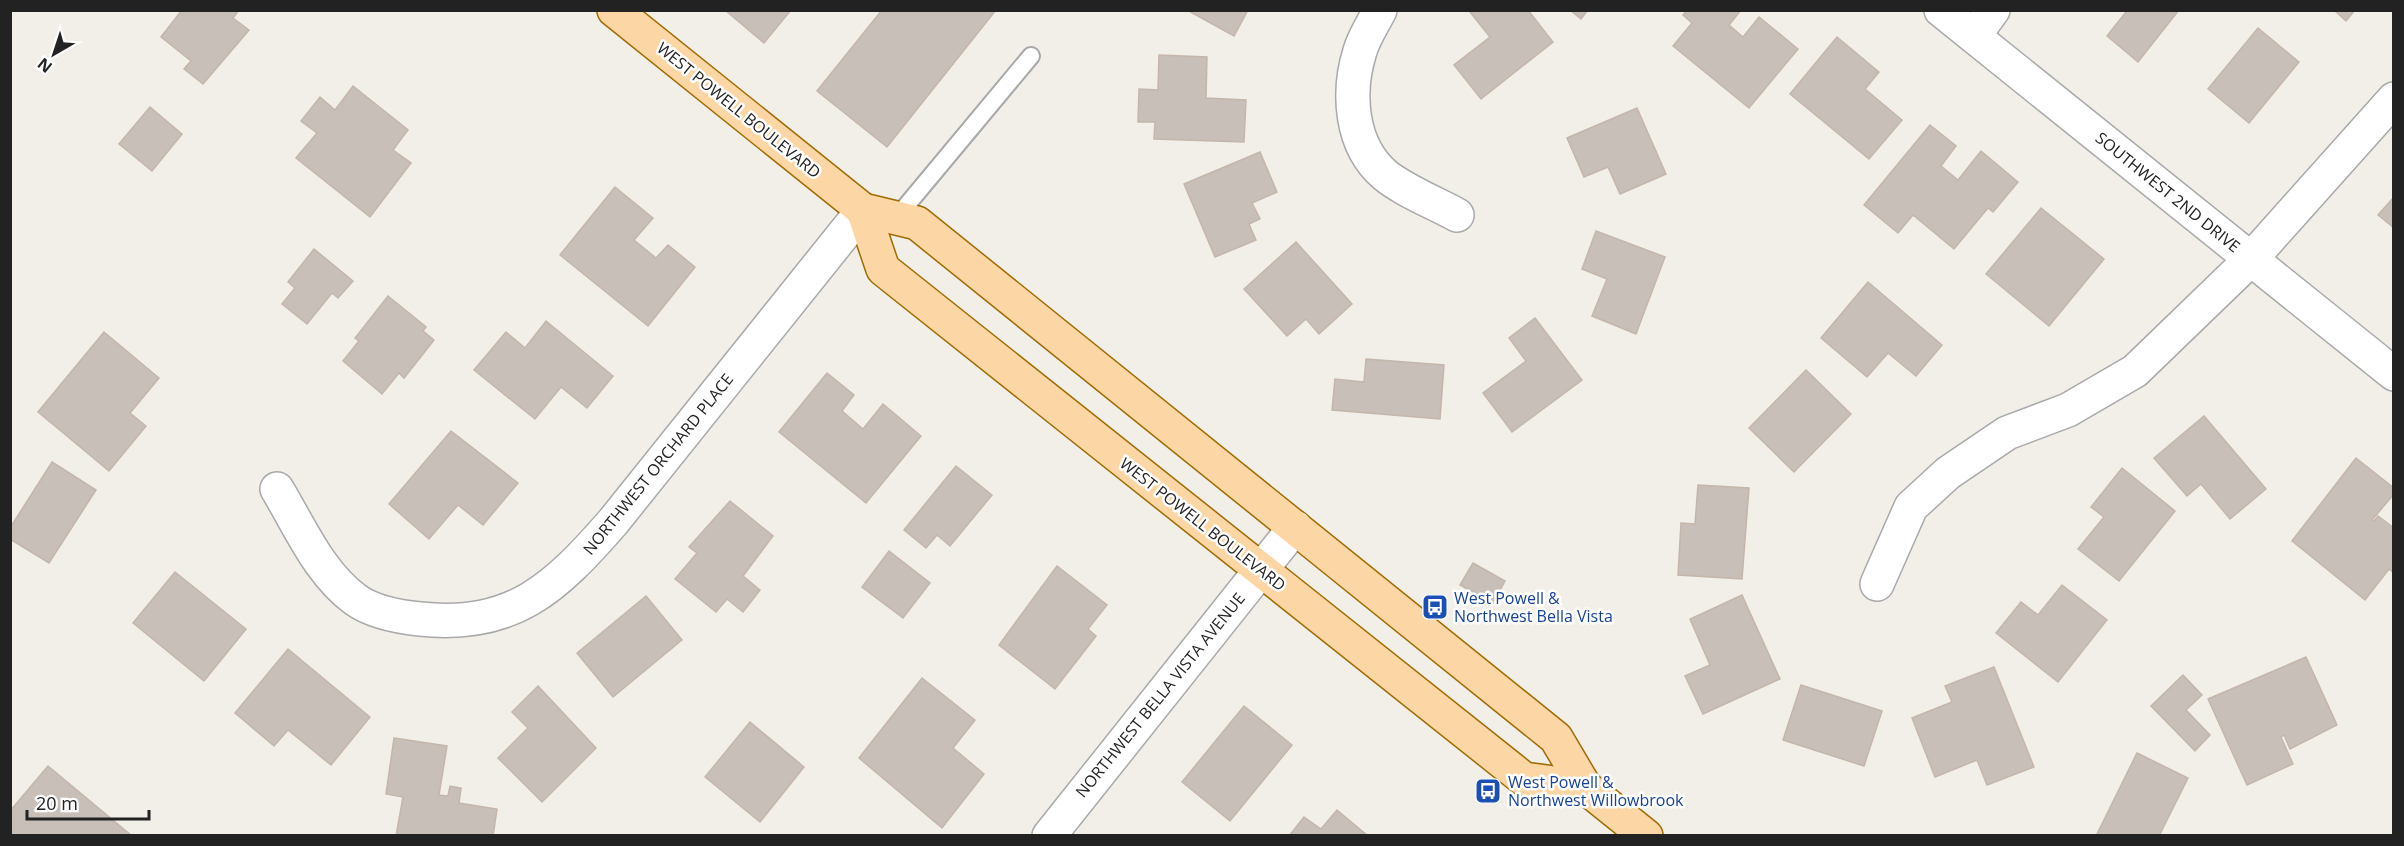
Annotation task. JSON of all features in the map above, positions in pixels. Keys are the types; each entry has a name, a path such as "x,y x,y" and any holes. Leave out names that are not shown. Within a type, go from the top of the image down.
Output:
{"main road":[{"name":"WEST POWELL BOULEVARD","path":"614,10 864,210 917,223 1556,738 1585,787 1646,836"},
{"name":"WEST POWELL BOULEVARD","path":"864,210 882,269 1524,779 1585,787"}],"street":[{"path":"1380,10 1360,50 1353,84 1354,122 1369,156 1385,175 1457,215"},
{"name":"SOUTHWEST 2ND DRIVE","path":"1941,10 2394,374"},
{"path":"1974,36 1993,10"},
{"path":"1877,584 1911,507 1948,472 2007,433 2068,410 2135,371 2252,259 2394,99"},
{"name":"NORTHWEST ORCHARD PLACE","path":"278,489 325,571 357,601 399,617 450,622 499,614 541,594 586,553 864,210"},
{"name":"NORTHWEST BELLA VISTA AVENUE","path":"1049,836 1295,527"}],"lane":[{"path":"896,218 1031,56"}],"building":[{"path":"182,10 239,10 233,18 249,30 203,84 184,69 191,61 161,37"},
{"path":"725,10 791,10 764,43"},
{"path":"882,10 996,10 887,147 817,91"},
{"path":"1187,10 1248,10 1234,36"},
{"path":"1472,10 1528,10 1553,42 1481,99 1454,65 1490,37 1470,12"},
{"path":"1570,10 1588,10 1581,19"},
{"path":"1687,10 1741,10 1729,25 1743,37 1759,17 1798,49 1749,108 1673,46 1692,23 1683,15"},
{"path":"2124,10 2179,10 2138,62 2107,36 2126,12"},
{"path":"2334,10 2355,10 2346,21"},
{"path":"2258,28 2299,62 2249,123 2208,89"},
{"path":"1837,37 1879,72 1865,89 1902,120 1869,159 1790,94"},
{"path":"1159,55 1207,57 1206,98 1246,100 1244,142 1154,139 1155,122 1138,122 1139,89 1158,90"},
{"path":"353,86 408,130 393,150 411,163 370,217 296,158 317,133 301,121 320,97 335,110"},
{"path":"150,107 182,134 152,171 119,144"},
{"path":"1637,108 1666,174 1620,194 1608,167 1584,177 1567,138"},
{"path":"1930,125 1956,146 1941,166 1958,180 1981,151 2018,182 1993,212 1988,208 1954,249 1913,215 1898,233 1864,205"},
{"path":"1260,152 1277,192 1252,203 1260,219 1249,224 1256,240 1215,257 1184,184"},
{"path":"615,187 653,218 634,240 656,258 668,245 695,267 648,326 560,255"},
{"path":"2394,197 2394,228 2378,215"},
{"path":"2041,208 2104,259 2049,326 1986,274"},
{"path":"1596,231 1665,257 1636,334 1592,316 1607,279 1582,269"},
{"path":"1296,242 1352,304 1319,334 1306,319 1287,336 1244,289"},
{"path":"314,249 353,281 338,298 332,293 307,324 282,304 295,288 288,282"},
{"path":"1868,282 1942,345 1916,376 1888,353 1867,377 1821,338"},
{"path":"388,296 426,327 423,331 434,340 404,378 399,373 382,394 343,361 359,341 355,338"},
{"path":"1535,318 1582,380 1512,432 1483,393 1526,361 1509,338"},
{"path":"546,321 613,376 587,408 561,387 535,419 474,370 506,332 525,348"},
{"path":"104,332 159,378 130,413 146,426 109,471 38,412"},
{"path":"1366,359 1444,365 1440,419 1332,410 1335,379 1364,382"},
{"path":"1806,370 1851,414 1794,472 1749,428"},
{"path":"827,373 854,395 842,411 863,429 883,404 921,436 866,503 779,432"},
{"path":"2204,416 2266,489 2230,519 2201,484 2187,496 2154,458"},
{"path":"451,431 518,483 483,525 458,505 429,539 389,504"},
{"path":"2356,458 2394,488 2394,494 2372,520 2374,521 2378,516 2394,528 2394,573 2389,569 2365,600 2292,541"},
{"path":"52,462 96,490 49,563 10,539 10,528"},
{"path":"956,466 992,495 950,546 937,535 926,548 904,530"},
{"path":"2122,468 2175,511 2119,581 2078,549 2104,517 2091,507"},
{"path":"1698,485 1749,488 1742,579 1678,575 1681,523 1695,524"},
{"path":"730,501 773,536 743,576 760,590 743,612 727,599 716,612 675,579 697,553 689,547"},
{"path":"889,551 930,583 903,618 862,587"},
{"path":"1473,563 1505,581 1493,603 1460,585"},
{"path":"1057,566 1107,605 1088,629 1096,636 1055,689 999,645"},
{"path":"175,572 246,629 204,681 133,623"},
{"path":"2062,585 2107,620 2058,682 1996,633 2021,602 2038,615"},
{"path":"1742,595 1780,679 1703,714 1685,676 1710,665 1690,619"},
{"path":"646,596 682,640 613,697 577,653"},
{"path":"288,649 370,717 331,765 288,730 274,746 235,713"},
{"path":"2306,657 2337,725 2290,749 2284,735 2281,737 2293,764 2247,785 2208,699"},
{"path":"1994,667 2034,767 1987,785 1977,760 1935,777 1912,718 1952,702 1945,686"},
{"path":"2183,675 2202,695 2186,710 2210,735 2195,751 2151,706"},
{"path":"922,678 975,720 953,748 984,774 942,828 859,758"},
{"path":"1801,685 1882,711 1864,766 1783,740"},
{"path":"538,686 596,748 542,802 498,758 528,728 512,712"},
{"path":"1244,706 1292,745 1230,821 1182,782"},
{"path":"750,722 804,767 760,822 705,777"},
{"path":"394,738 447,746 439,795 448,796 450,786 461,788 459,803 497,809 493,836 396,836 403,797 386,794"},
{"path":"2137,753 2188,778 2159,836 2096,836"},
{"path":"48,766 132,836 10,836 10,811"},
{"path":"1337,810 1368,836 1289,836 1304,817 1321,829"}],"place":[{"name":"West Powell & Northwest Bella Vista","path":"1435,607"},
{"name":"West Powell & Northwest Willowbrook","path":"1488,791"}]}
